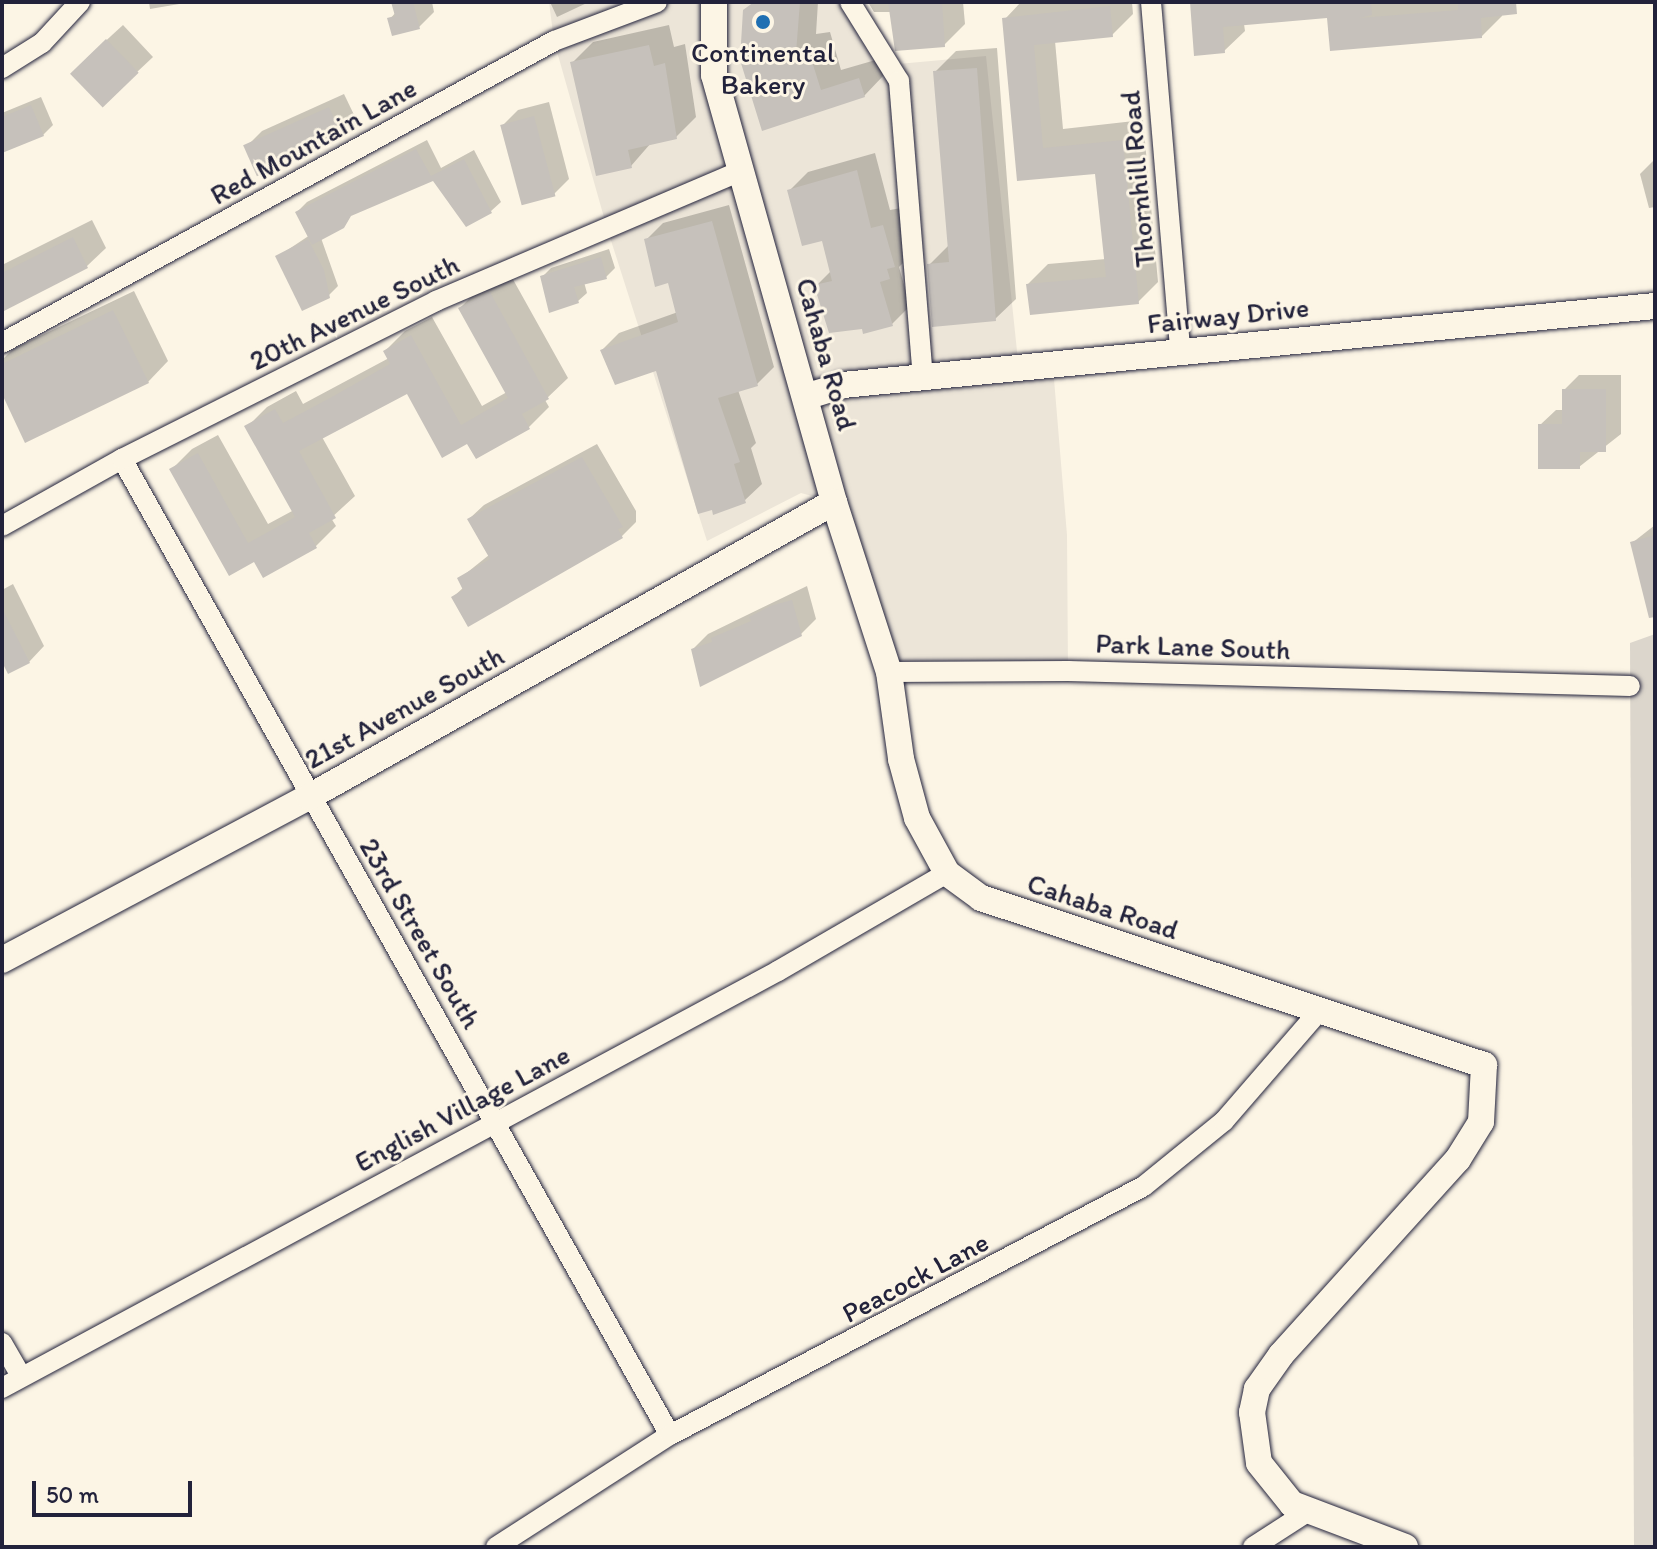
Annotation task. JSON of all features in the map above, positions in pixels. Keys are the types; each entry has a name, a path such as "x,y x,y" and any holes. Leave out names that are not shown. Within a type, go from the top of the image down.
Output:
{"street":[{"path":"2,68 42,43 80,2"},
{"name":"Red Mountain Lane","path":"2,343 554,41 657,2"},
{"name":"Cahaba Road","path":"714,2 714,75 808,396 834,502 889,672 901,759 917,818 947,873 981,898 1484,1065 1481,1122 1458,1159 1281,1355 1257,1389 1250,1428 1259,1463 1278,1492 1307,1512 1405,1547"},
{"path":"850,2 899,81 923,377"},
{"name":"Thornhill Road","path":"1151,2 1180,351"},
{"name":"20th Avenue South","path":"2,526 122,459 436,301 741,171"},
{"name":"Fairway Drive","path":"808,396 843,385 1655,306"},
{"name":"23rd Street South","path":"122,459 309,797 496,1121 670,1435"},
{"name":"21st Avenue South","path":"2,960 309,797 834,502"},
{"name":"Park Lane South","path":"889,672 1630,686"},
{"name":"English Village Lane","path":"2,1388 778,971 947,873"},
{"name":"Peacock Lane","path":"496,1547 670,1435 1144,1186 1224,1121 1321,1009"},
{"path":"2,1343 22,1377"},
{"path":"1253,1547 1307,1512"}],"shaded area":[{"path":"549,2 857,2 898,64 986,56 1019,370 1053,367 1067,535 1068,671 889,672 834,502 801,493 707,541 607,228 554,41"},
{"path":"1655,634 1655,1547 1634,1547 1630,643"}],"building":[{"path":"391,2 413,2 420,29 392,36 387,18 395,16"},
{"path":"754,2 800,2 796,53 809,52 821,90 859,78 865,97 762,131 740,60 743,10"},
{"path":"888,2 942,2 945,47 895,51"},
{"path":"1190,2 1371,2 1372,15 1359,18 1458,10 1458,2 1516,2 1517,14 1481,18 1482,38 1330,51 1327,18 1223,27 1225,53 1194,56"},
{"path":"1110,6 1113,37 1034,45 1043,148 1123,140 1139,304 1030,315 1026,284 1106,277 1095,174 1017,181 1002,18"},
{"path":"106,39 139,73 103,108 70,74"},
{"path":"649,45 654,66 665,63 677,139 628,150 632,168 596,176 570,62"},
{"path":"977,68 996,321 932,327 927,264 949,262 933,71"},
{"path":"31,105 44,136 2,153 2,117"},
{"path":"329,107 343,138 257,176 243,145"},
{"path":"534,116 555,196 522,205 500,125"},
{"path":"416,149 431,176 464,159 492,213 466,227 433,181 351,216 344,228 312,245 295,212"},
{"path":"857,170 871,228 883,225 895,267 887,269 890,279 880,282 893,326 863,334 862,329 829,333 814,285 832,281 822,241 802,246 787,190"},
{"path":"712,221 758,386 718,398 740,462 734,464 746,503 713,515 712,510 698,514 656,371 615,385 600,350 678,322 668,283 655,287 644,239"},
{"path":"73,237 88,268 2,312 2,273"},
{"path":"308,239 324,270 330,298 302,311 275,256"},
{"path":"601,257 607,279 574,287 579,303 549,313 540,276"},
{"path":"490,292 549,399 522,414 530,429 476,459 467,444 442,458 407,394 299,451 336,518 309,533 317,548 263,578 254,562 229,576 169,469 198,453 248,543 295,517 244,426 275,409 283,423 330,398 390,364 383,351 411,335 461,425 508,398 458,308"},
{"path":"113,310 149,383 25,443 2,394 2,364"},
{"path":"1562,389 1606,389 1606,452 1580,452 1580,469 1538,469 1538,424 1562,424"},
{"path":"582,457 623,527 618,529 623,538 468,627 451,597 463,590 457,578 490,559 467,519"},
{"path":"1655,535 1655,617 1649,618 1630,542"},
{"path":"792,600 802,636 700,687 691,649 712,642 711,638 751,621 749,617 770,606"},
{"path":"2,608 30,663 8,674 2,662"}],"place":[{"name":"Continental Bakery","path":"763,22"}]}
